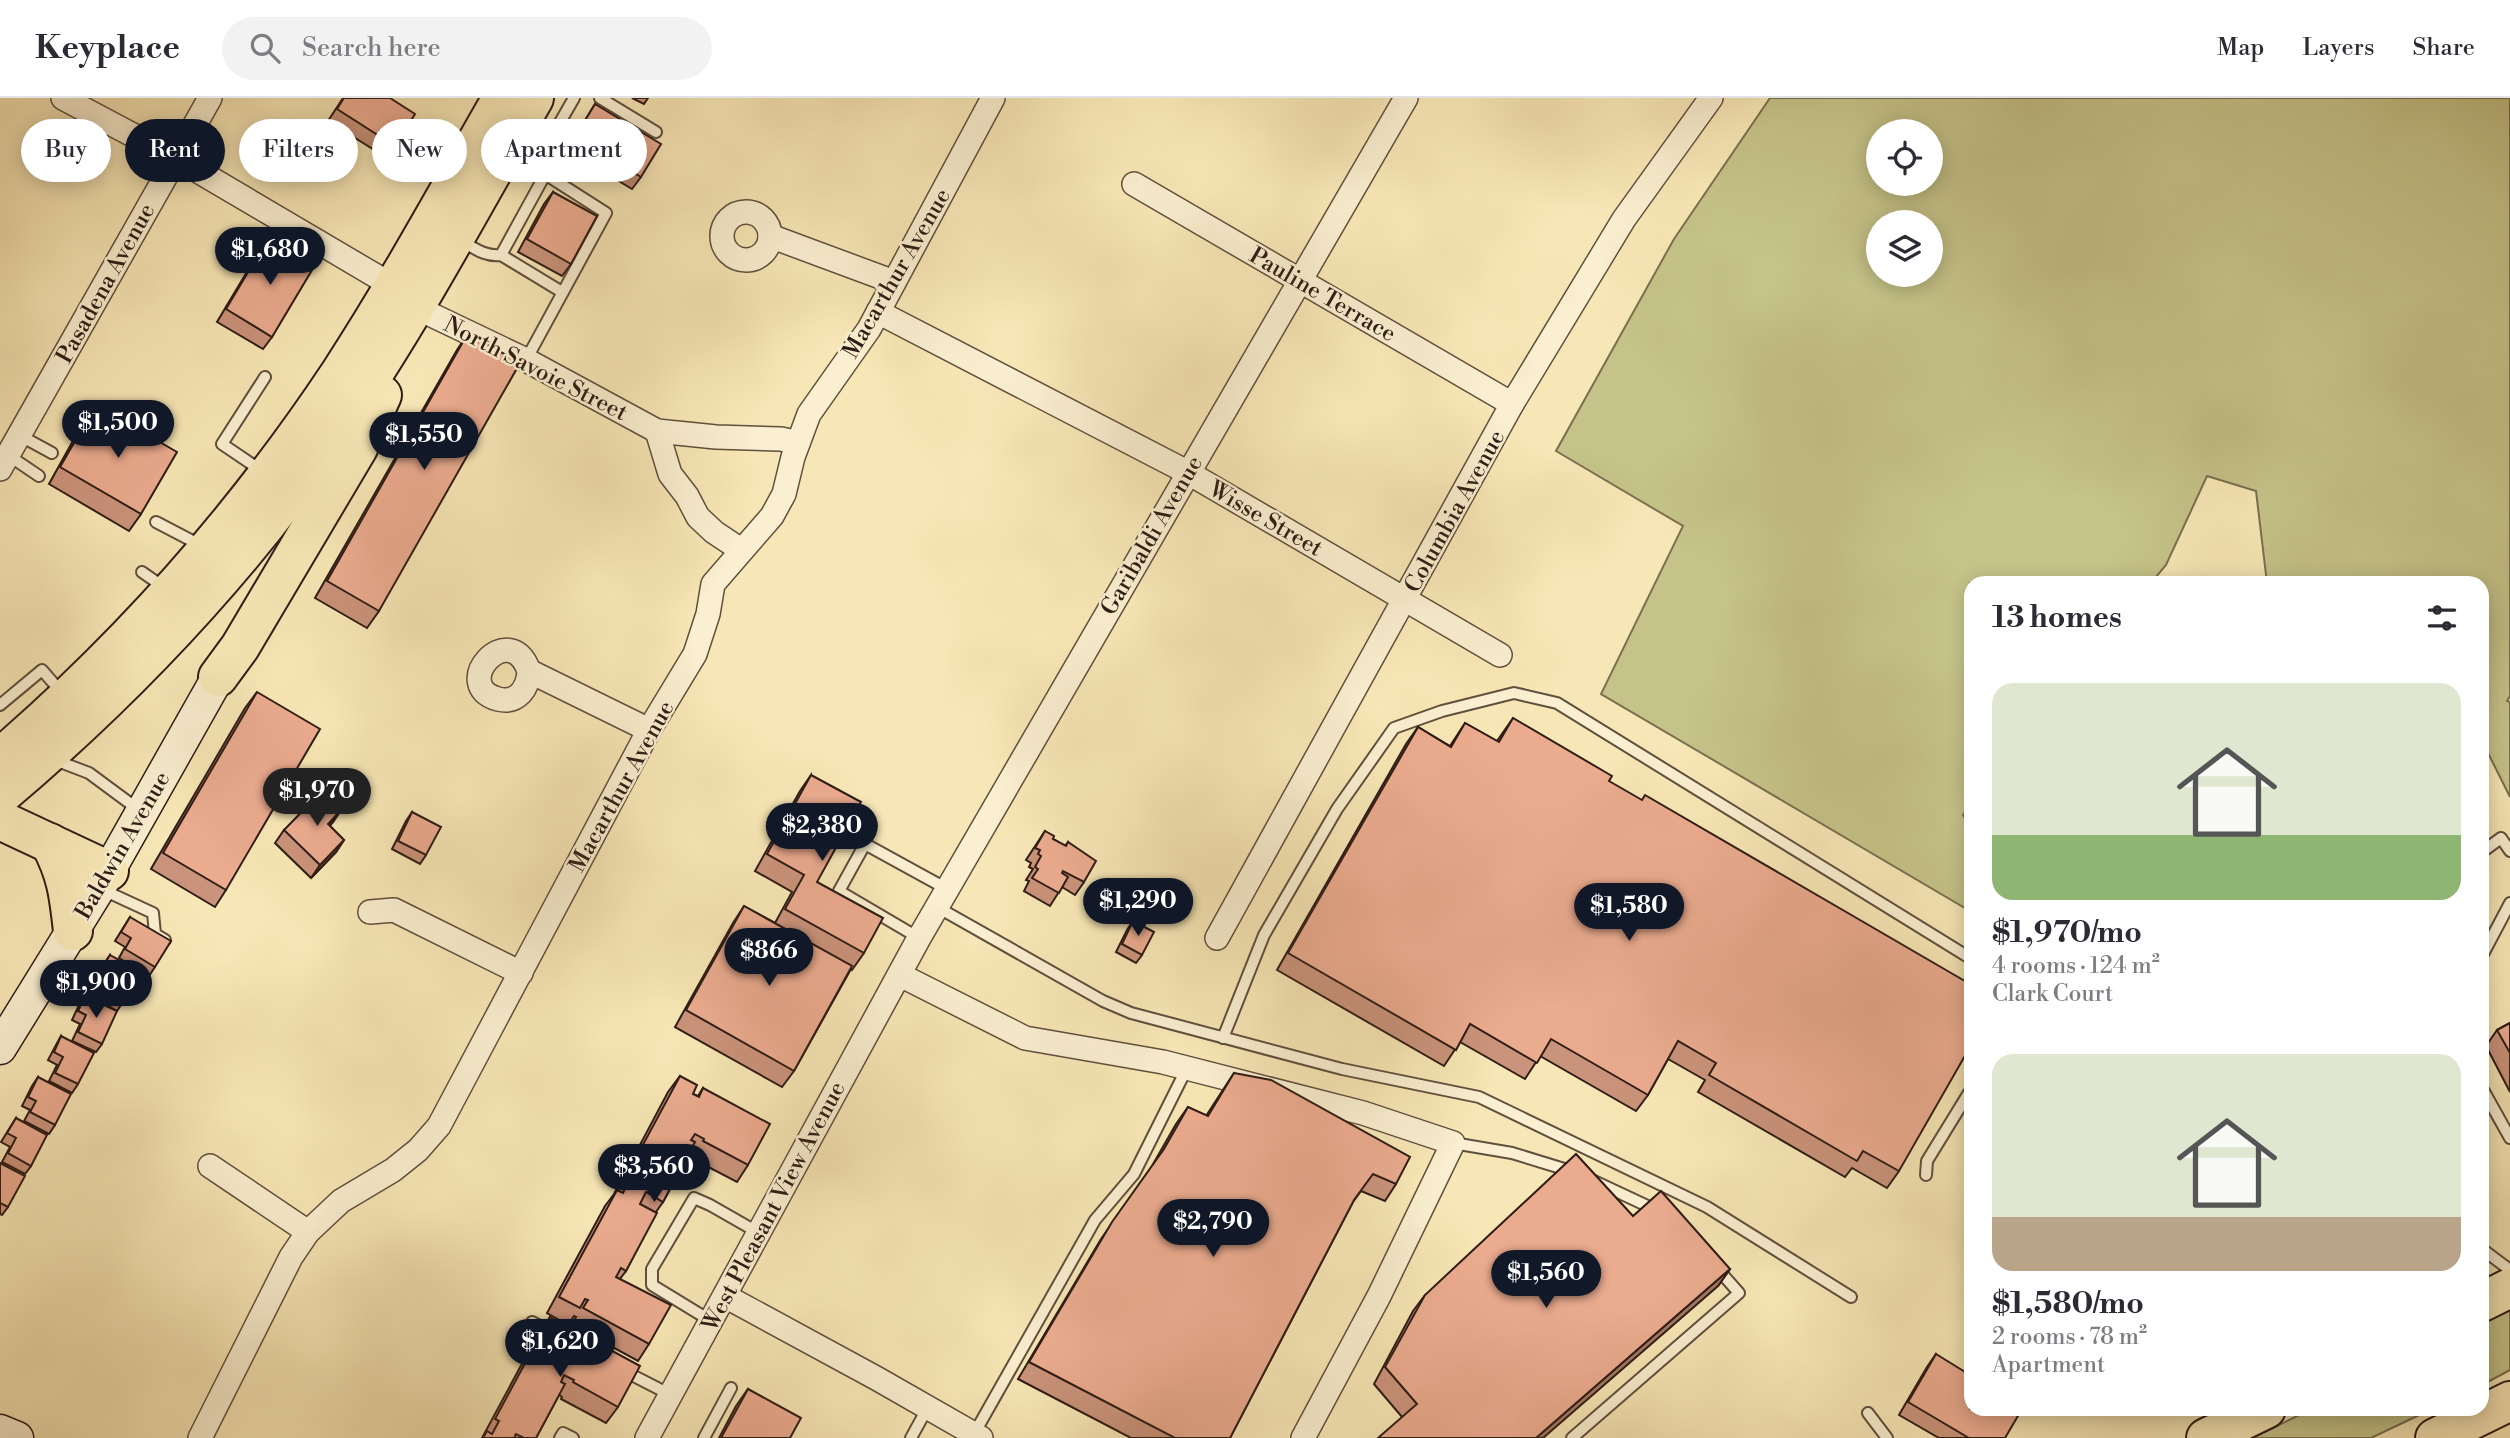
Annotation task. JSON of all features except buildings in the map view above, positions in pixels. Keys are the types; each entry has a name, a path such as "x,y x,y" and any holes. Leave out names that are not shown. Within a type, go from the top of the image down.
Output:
{"highway":[{"path":"0,758 133,632 156,582 207,549 268,474 335,380 454,237 525,116"},
{"path":"0,796 140,667 239,557 290,494 338,427 404,296 525,116"},
{"path":"218,677 240,647 358,448 376,411 404,296"},
{"path":"0,820 50,843 104,879"},
{"path":"50,843 68,886 73,931"},
{"path":"2489,1298 2510,1288"},
{"path":"2489,1411 2510,1401"},
{"path":"2206,1438 2252,1416"},
{"path":"2435,1438 2480,1416"}],"street":[{"name":"North Savoie Street","path":"64,98 125,131"},
{"name":"Pasadena Avenue","path":"198,119 210,98"},
{"name":"Macarthur Avenue","path":"200,1438 291,1257 308,1232 341,1201 393,1170 418,1150 439,1126 649,730 695,654 708,614 713,584 772,516 784,494 809,414 869,329 993,98"},
{"name":"Garibaldi Avenue","path":"900,975 1187,472 1406,98"},
{"name":"Columbia Avenue","path":"1217,938 1512,404 1624,219 1711,98"},
{"name":"Pasadena Avenue","path":"9,453 162,182"},
{"name":"North Savoie Street","path":"216,182 404,296 657,431 716,437 781,439 798,443"},
{"name":"Pauline Terrace","path":"1134,184 1512,404"},
{"path":"770,236 894,282"},
{"name":"Wisse Street","path":"878,312 1187,472 1500,655"},
{"path":"657,431 670,474 687,496 698,517 714,532 741,550"},
{"path":"528,671 649,730"},
{"name":"Baldwin Avenue","path":"0,1048 104,879 218,677"},
{"path":"370,912 394,910 521,973"},
{"path":"900,975 1025,1038 1187,1068 1363,1113 1453,1143 1379,1296 1303,1438"},
{"name":"West Pleasant View Avenue","path":"647,1438 900,975"},
{"path":"210,1166 308,1232"},
{"path":"724,1296 978,1436"},
{"path":"0,1431 17,1438"}],"lane":[{"path":"525,116 574,98"},
{"path":"600,98 656,132"},
{"path":"501,255 541,182"},
{"path":"526,360 606,212 558,182"},
{"path":"454,237 483,254 501,255 562,292"},
{"path":"265,377 222,444 268,474"},
{"path":"9,453 52,453"},
{"path":"9,453 39,476"},
{"path":"156,522 207,549"},
{"path":"0,705 42,670 66,698"},
{"path":"1223,1038 1264,935 1337,809 1394,728 1442,710 1514,693 1557,703 1964,954"},
{"path":"46,756 89,773 142,812"},
{"path":"2489,847 2501,838 2510,851"},
{"path":"919,938 839,891 865,844 942,898 1112,1005 1148,1019 1342,1069 1479,1097 1707,1207 1851,1297"},
{"path":"104,879 153,913 155,934 168,942"},
{"path":"2489,943 2510,903"},
{"path":"978,1436 1095,1220 1134,1174 1187,1068"},
{"path":"2489,1100 2510,1138"},
{"path":"1926,1175 1927,1161 1964,1101"},
{"path":"1453,1143 1512,1153 1569,1170 1621,1192 1663,1215"},
{"path":"711,1321 652,1285 652,1269 694,1198 759,1233"},
{"path":"2489,1254 2510,1270"},
{"path":"1572,1438 1739,1293 1712,1262"},
{"path":"532,1322 567,1340"},
{"path":"613,1365 671,1395"},
{"path":"704,1438 732,1388"},
{"path":"911,1438 928,1407"},
{"path":"1868,1413 1886,1438"},
{"path":"560,1438 563,1433 573,1438"}],"shaded area":[{"path":"1770,98 2510,98 2510,696 2507,701 2510,702 2510,797 2489,755 2489,576 2266,576 2256,491 2207,476 2166,565 2157,576 1964,576 1964,907 1601,694 1683,526 1556,451 1674,239"},
{"path":"2510,1308 2510,1370 2489,1381 2489,1319"},
{"path":"2297,1416 2417,1416 2371,1438 2253,1438"}]}
